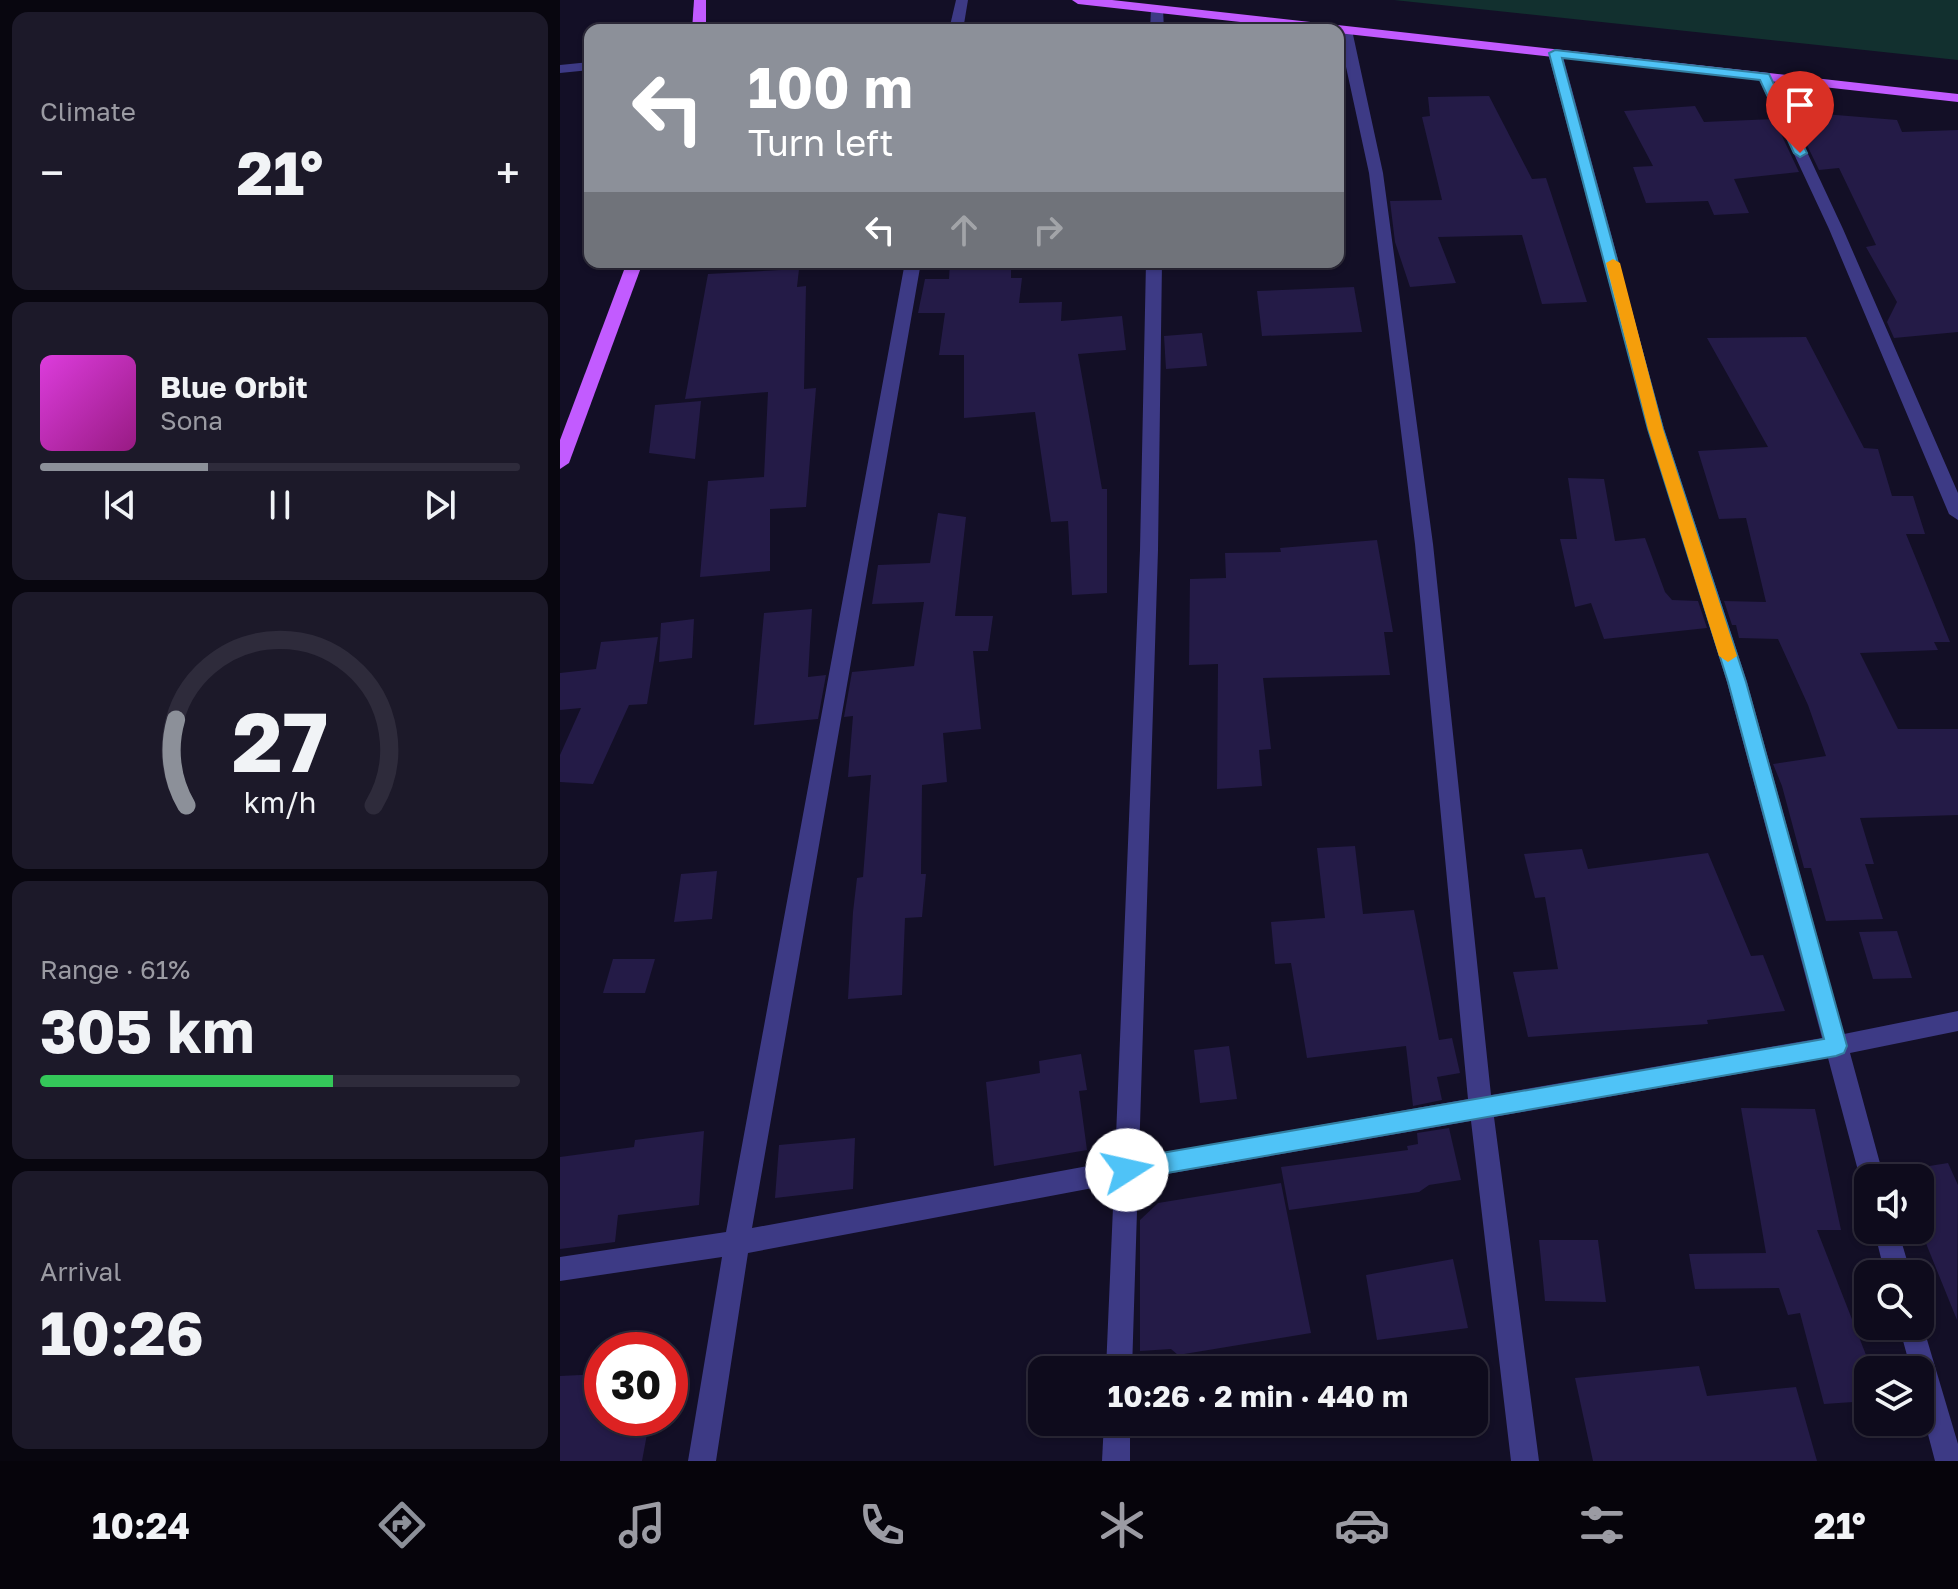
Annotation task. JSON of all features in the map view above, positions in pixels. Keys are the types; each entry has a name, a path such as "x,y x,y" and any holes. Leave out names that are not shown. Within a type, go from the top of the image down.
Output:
{"main road":[{"path":"699,24 700,0"},
{"path":"1078,0 1291,24"},
{"path":"1345,30 1958,98"},
{"path":"560,463 633,268"}],"street":[{"path":"957,24 962,0"},
{"path":"1157,9 1157,24"},
{"path":"1345,30 1376,173 1424,544 1481,1109 1525,1461"},
{"path":"1555,53 1656,429 1737,682 1868,1164"},
{"path":"560,69 584,67"},
{"path":"1765,77 1836,229 1958,514"},
{"path":"702,1461 737,1243 912,268"},
{"path":"1120,1356 1149,565 1154,268"},
{"path":"560,1269 737,1243 1127,1170 1836,1046 1958,1021"},
{"path":"1916,1340 1949,1461"},
{"path":"1116,1461 1117,1436"}],"green space":[{"path":"1394,0 1958,0 1958,60"}],"building":[{"path":"1489,96 1532,179 1546,178 1587,302 1542,304 1522,235 1438,237 1456,283 1410,287 1395,242 1390,201 1442,200 1422,117 1430,116 1428,97"},
{"path":"1695,106 1704,122 1774,119 1799,172 1734,179 1749,213 1714,215 1708,201 1646,203 1633,167 1653,166 1624,111"},
{"path":"1812,113 1897,120 1902,132 1958,130 1958,332 1894,338 1887,322 1897,302 1866,247 1876,245 1839,168 1819,170 1794,118 1813,117"},
{"path":"950,268 1011,268 1011,278 1022,278 1019,303 1062,302 1061,321 1122,316 1126,350 1078,354 1102,489 1107,489 1107,593 1072,595 1068,521 1051,522 1035,412 964,418 964,355 939,355 945,313 918,313 925,279 949,279"},
{"path":"799,269 797,287 806,286 804,389 816,388 806,507 770,509 770,571 700,577 708,481 764,477 768,392 685,399 708,274"},
{"path":"1354,287 1362,332 1262,336 1257,291"},
{"path":"1202,333 1207,366 1166,369 1164,336"},
{"path":"1806,337 1864,448 1878,449 1892,496 1913,496 1925,534 1906,534 1950,642 1934,642 1938,650 1860,653 1898,729 1958,729 1958,815 1860,818 1874,864 1865,864 1883,919 1826,921 1811,868 1804,868 1773,764 1826,756 1808,705 1778,639 1739,638 1736,625 1732,625 1724,601 1766,602 1746,518 1719,519 1698,451 1768,447 1707,338"},
{"path":"701,401 695,459 649,453 655,405"},
{"path":"1568,478 1604,479 1615,541 1645,538 1665,592 1672,600 1698,601 1707,628 1604,639 1591,603 1575,607 1560,539 1577,539"},
{"path":"938,513 966,517 955,616 993,616 988,651 973,651 981,729 943,733 947,782 922,785 921,874 926,874 922,917 905,918 902,995 848,999 853,912 857,878 863,877 871,775 848,777 853,716 844,717 852,672 914,666 924,602 872,604 878,565 930,563"},
{"path":"1377,540 1393,632 1384,632 1390,675 1263,678 1271,749 1259,750 1262,786 1217,789 1218,664 1189,665 1190,579 1226,578 1225,553 1281,552 1280,548"},
{"path":"812,609 808,677 826,675 818,719 754,725 764,613"},
{"path":"694,619 692,658 659,662 661,623"},
{"path":"658,637 647,704 629,705 593,784 560,782 560,755 581,708 560,710 560,673 596,669 601,642"},
{"path":"1355,846 1363,914 1414,910 1439,1040 1452,1038 1460,1073 1437,1077 1442,1100 1413,1106 1406,1046 1307,1058 1291,963 1275,964 1271,922 1325,918 1317,848"},
{"path":"1582,849 1588,869 1708,853 1751,956 1763,955 1785,1011 1707,1020 1708,1024 1528,1037 1513,972 1558,969 1545,897 1535,898 1524,854"},
{"path":"717,871 712,919 674,922 681,874"},
{"path":"1897,931 1912,978 1873,979 1859,932"},
{"path":"613,959 655,959 645,993 603,993"},
{"path":"1229,1046 1237,1099 1200,1103 1194,1050"},
{"path":"1081,1054 1087,1090 1079,1091 1087,1150 994,1166 986,1082 1040,1073 1039,1061"},
{"path":"1741,1108 1815,1109 1841,1230 1817,1230 1854,1324 1854,1340 1860,1340 1866,1356 1854,1356 1854,1402 1824,1404 1800,1313 1788,1315 1779,1288 1695,1289 1689,1254 1766,1253"},
{"path":"1449,1128 1461,1180 1429,1185 1419,1192 1289,1210 1281,1167 1408,1150 1407,1146 1418,1144 1417,1133"},
{"path":"704,1131 699,1205 618,1215 615,1242 560,1249 560,1157 634,1147 635,1140"},
{"path":"855,1138 853,1189 775,1198 779,1145"},
{"path":"1948,1163 1958,1185 1957,1320 1926,1244 1934,1244 1934,1165"},
{"path":"1281,1183 1311,1333 1178,1355 1171,1349 1140,1351 1140,1220 1158,1203"},
{"path":"1539,1240 1598,1240 1606,1302 1545,1301"},
{"path":"1453,1259 1468,1328 1377,1340 1366,1275"},
{"path":"1699,1366 1707,1396 1796,1387 1817,1461 1593,1461 1575,1378"},
{"path":"584,1375 584,1436 647,1436 642,1461 560,1461 560,1376"}],"slow traffic":[{"path":"1613,263 1656,429 1728,656"}],"route":[{"path":"1127,1170 1836,1046 1737,682 1656,429 1555,53 1765,77 1800,153"}]}
